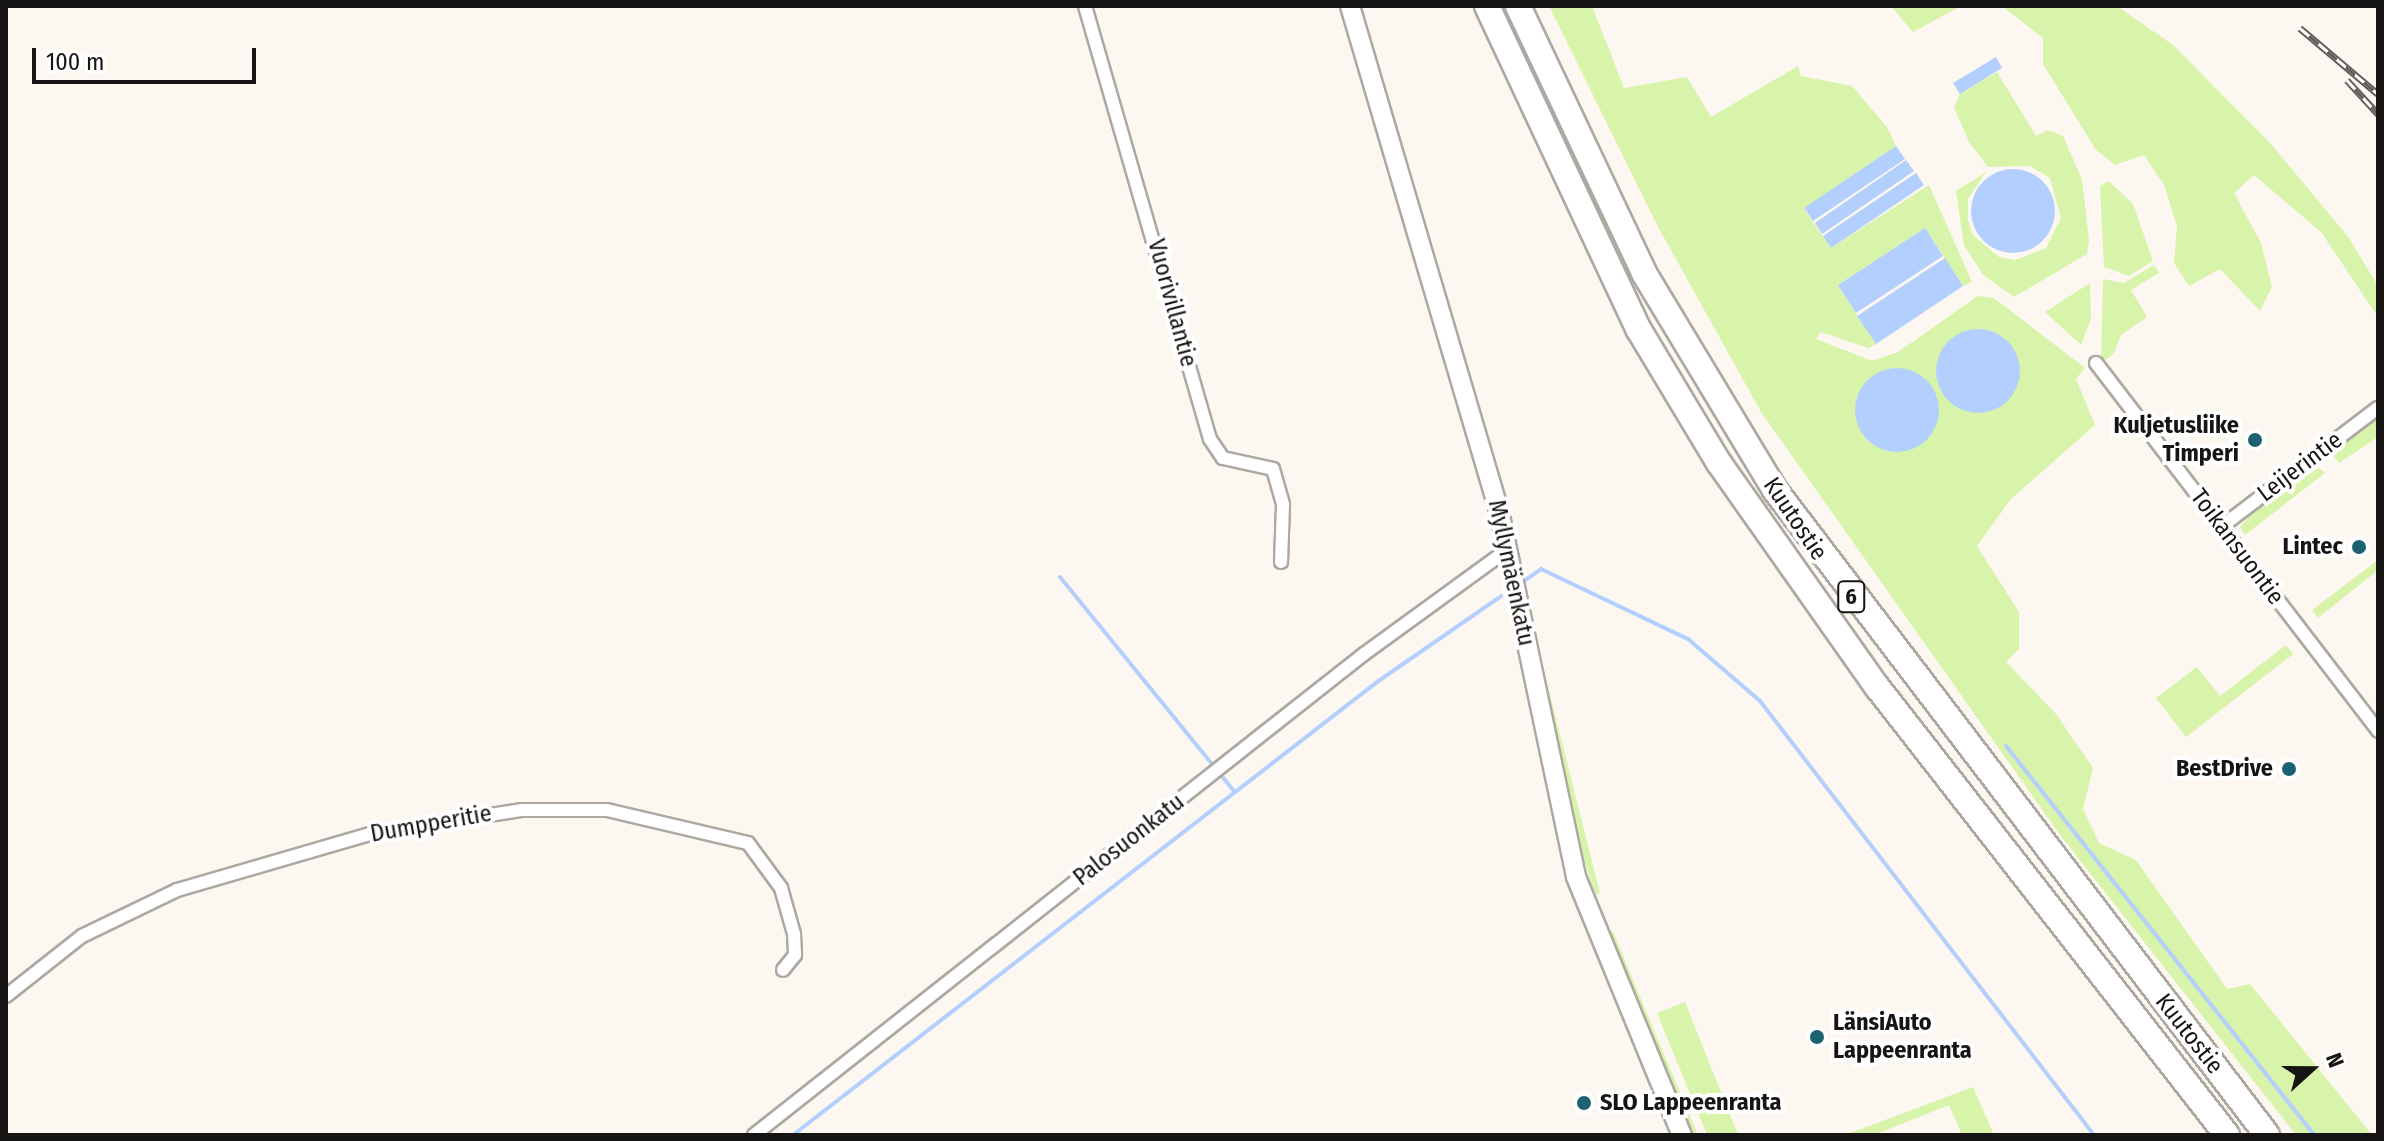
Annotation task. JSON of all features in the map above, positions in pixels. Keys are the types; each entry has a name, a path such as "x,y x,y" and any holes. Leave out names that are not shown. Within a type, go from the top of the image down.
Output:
{"highway":[{"name":"Kuutostie","path":"1487,6 1632,316 1719,463 1878,688 2227,1135"},
{"name":"Kuutostie","path":"1518,6 1644,273 1775,490 2267,1135"}],"main road":[{"name":"Myllymäenkatu","path":"1350,6 1507,550 1576,877 1682,1135"}],"street":[{"name":"Vuorivillantie","path":"1085,6 1210,439 1223,458 1273,469 1283,505 1281,562"},
{"name":"Toikansuontie","path":"2096,363 2378,731"},
{"name":"Leijerintie","path":"2221,527 2378,408"},
{"name":"Palosuonkatu","path":"754,1135 1376,644 1507,550"},
{"name":"Dumpperitie","path":"6,996 82,936 177,890 370,834 522,810 607,810 748,843 781,888 794,934 795,955 783,970"}],"green space":[{"path":"1549,6 1592,6 1624,88 1687,77 1711,117 1798,66 1801,76 1852,86 1887,127 1896,146 1804,209 1831,248 1929,185 1972,282 1963,286 1925,228 1838,285 1876,344 1868,348 1821,332 1816,339 1872,361 1898,352 1978,296 1994,298 2085,368 2076,379 2095,425 2011,499 1977,546 2019,612 2019,649 2006,662 2056,714 2093,768 2083,809 2099,843 2136,860 2227,989 2250,984 2372,1135 2296,1135 2060,835 1761,412 1657,225"},
{"path":"1891,6 1961,6 1913,32"},
{"path":"2002,6 2117,6 2173,45 2271,144 2349,238 2378,286 2378,317 2321,232 2254,175 2234,193 2261,243 2272,287 2260,311 2220,269 2189,286 2174,263 2177,226 2164,185 2144,155 2115,165 2096,150 2043,64 2043,38"},
{"path":"1997,72 2036,136 2048,130 2063,136 2082,180 2089,240 2087,254 2014,297 1983,275 1964,245 1956,191 1986,172 1968,199 1968,220 1973,235 1999,257 2015,260 2046,248 2061,218 2050,178 2030,166 1988,167 1969,142 1954,107 1960,94"},
{"path":"2109,181 2133,204 2153,261 2129,276 2104,267 2100,186"},
{"path":"2154,265 2159,273 2131,290 2147,317 2121,335 2113,355 2101,362 2103,279 2124,283"},
{"path":"2090,283 2091,319 2081,345 2045,312"},
{"path":"2378,418 2378,437 2339,463 2331,453"},
{"path":"2316,466 2325,473 2245,535 2240,527 2252,513"},
{"path":"2378,560 2378,570 2318,618 2312,610"},
{"path":"1530,616 1600,893 1595,895 1572,821"},
{"path":"2286,645 2293,654 2186,737 2156,698 2197,667 2220,696"},
{"path":"1613,931 1698,1135 1691,1135 1667,1078 1608,933"},
{"path":"1685,1002 1738,1135 1707,1135 1657,1013"},
{"path":"1973,1087 1994,1135 1962,1135 1949,1105 1874,1135 1845,1135"}],"water":[{"path":"1996,57 2002,68 1960,94 1953,83"},
{"path":"1896,146 1905,159 1813,221 1804,208"},
{"path":"1906,160 1914,171 1822,234 1815,223"},
{"path":"2013,169 2029,172 2043,181 2052,195 2055,211 2052,227 2043,241 2029,250 2013,253 1997,250 1983,241 1974,227 1971,211 1974,195 1983,181 1997,172"},
{"path":"1916,173 1924,185 1831,248 1823,236"},
{"path":"1925,228 1943,256 1856,313 1838,285"},
{"path":"1945,258 1963,286 1876,344 1857,316"},
{"path":"1978,329 1994,332 2008,341 2017,355 2020,371 2017,387 2008,401 1994,410 1978,413 1962,410 1948,401 1939,387 1936,371 1939,355 1948,341 1962,332"},
{"path":"1897,368 1913,371 1927,380 1936,394 1939,410 1936,426 1927,440 1913,449 1897,452 1881,449 1867,440 1858,426 1855,410 1858,394 1867,380 1881,371"}],"waterway":[{"path":"1524,581 1541,569 1688,639 1760,701 2094,1135"},
{"path":"1060,577 1235,792"},
{"path":"793,1135 1377,682 1501,596"},
{"path":"2006,746 2314,1135"}],"railway":[{"path":"2300,28 2378,94"},
{"path":"2347,80 2378,114"}],"place":[{"name":"Kuljetusliike Timperi","path":"2255,440"},
{"name":"Lintec","path":"2359,547"},
{"name":"BestDrive","path":"2289,769"},
{"name":"LänsiAuto Lappeenranta","path":"1817,1037"},
{"name":"SLO Lappeenranta","path":"1584,1103"}]}
